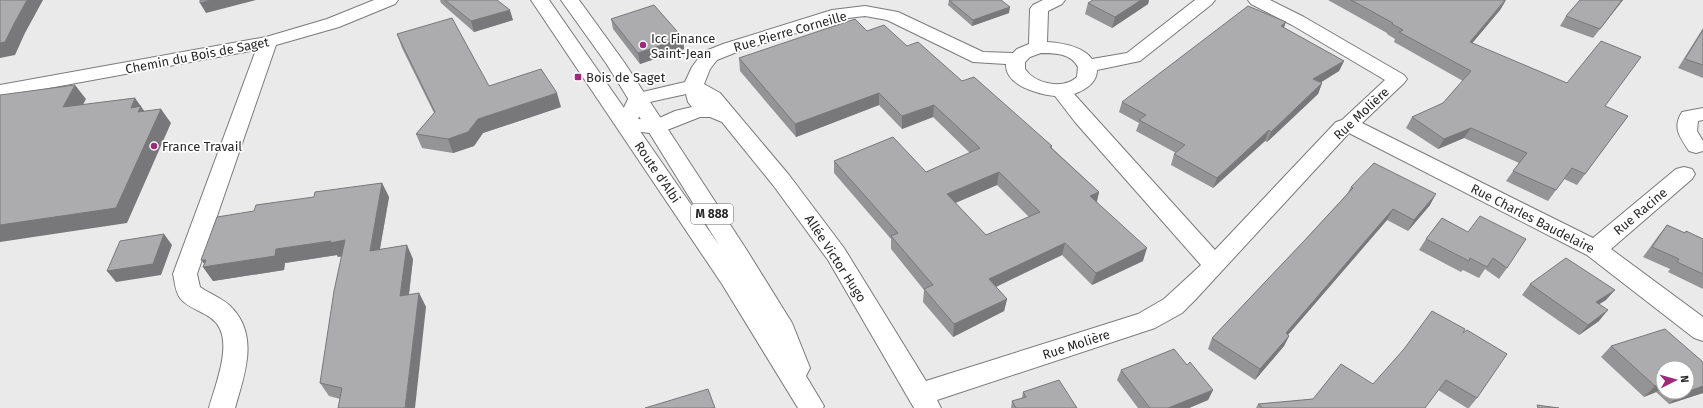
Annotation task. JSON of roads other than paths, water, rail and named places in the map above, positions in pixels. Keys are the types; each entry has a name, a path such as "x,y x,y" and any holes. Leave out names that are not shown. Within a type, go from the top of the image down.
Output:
{"street":[{"name":"Chemin du Bois de Saget","path":"0,91 268,42 333,23 389,0"},
{"name":"Route d'Albi","path":"540,0 730,278 812,407"},
{"name":"Route d'Albi","path":"570,0 614,62 637,99 657,127 738,255 783,330 812,407"},
{"path":"1038,47 1040,9 1056,0"},
{"path":"1087,66 1133,57 1206,0"},
{"name":"Rue Molière","path":"924,401 1146,321 1173,306 1215,265 1343,127 1350,125 1397,79 1298,21 1257,0"},
{"name":"Rue Pierre Corneille","path":"694,88 696,77 701,67 710,56 730,48 838,14 865,11 892,16 980,58 1017,59"},
{"path":"222,408 235,356 235,331 225,316 189,292 185,274 268,42"},
{"path":"1038,47 1050,47 1067,51 1081,59 1087,66 1088,74 1084,82 1075,88 1061,91 1036,87 1025,81 1018,74 1015,66 1017,59 1026,52 1038,47"},
{"path":"700,111 694,88 637,99 626,124 657,127 682,116 700,111 712,112 729,117"},
{"name":"Allée Victor Hugo","path":"694,88 702,90 713,97 781,180 836,254 924,401"},
{"path":"1061,91 1082,117 1215,265"},
{"path":"1696,146 1687,131 1689,117 1703,114"},
{"name":"Rue Charles Baudelaire","path":"1350,125 1595,249 1703,331"},
{"name":"Rue Racine","path":"1595,249 1684,174"}],"place":[{"name":"Icc Finance Saint-Jean","path":"643,45"},
{"name":"Bois de Saget","path":"578,77"},
{"name":"France Travail","path":"154,146"}]}
